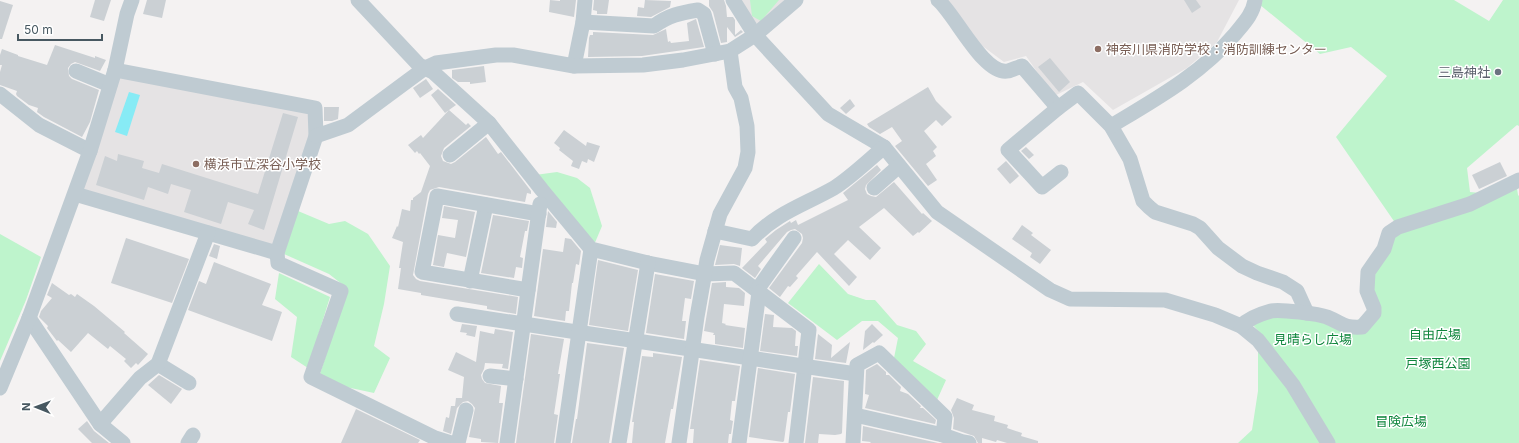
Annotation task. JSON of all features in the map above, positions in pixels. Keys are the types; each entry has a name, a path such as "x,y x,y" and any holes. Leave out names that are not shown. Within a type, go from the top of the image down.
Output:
{"street":[{"path":"0,388 29,318 90,151 115,70 127,14 132,0"},
{"path":"358,0 419,65 433,72 489,123 591,249 648,263 705,274 734,273 810,330 796,443"},
{"path":"574,66 583,22 585,0"},
{"path":"733,0 755,35 828,114 884,148 937,212 1050,290 1070,299 1166,300 1215,315 1241,326 1258,340 1294,386 1328,443"},
{"path":"316,136 348,125 425,68 436,63 496,55 513,55 574,66 643,65 715,54 730,51 755,35 796,0"},
{"path":"938,0 945,6 970,43 985,61 997,70 1007,72 1022,66 1058,108"},
{"path":"1111,126 1165,94 1197,71 1218,53 1248,18 1255,0"},
{"path":"583,22 654,26 664,18 679,13 698,10 704,14 715,54"},
{"path":"679,443 705,274 715,231 720,214 745,168 748,152 746,126 741,98 734,87 730,51"},
{"path":"115,70 315,108 316,136 277,254 278,263 341,291 311,377 435,438 451,443"},
{"path":"76,71 110,85"},
{"path":"1061,172 1042,187 1008,150 1078,93 1111,126 1130,159 1143,201 1149,207 1155,212 1193,224 1200,228 1218,248 1242,266 1257,274 1283,282 1297,291 1307,313"},
{"path":"0,94 39,125 90,151"},
{"path":"450,155 489,123"},
{"path":"715,231 752,239 762,227 780,215 835,187 884,148"},
{"path":"874,188 899,166"},
{"path":"1241,326 1248,320 1273,310 1307,313 1326,317 1349,328 1362,328 1374,314 1374,308 1367,290 1368,272 1384,249 1389,233 1398,227 1470,204 1519,180"},
{"path":"507,443 542,190"},
{"path":"74,194 277,254"},
{"path":"528,290 422,272 437,196 539,214"},
{"path":"470,280 486,205"},
{"path":"100,424 140,378 158,364 208,233"},
{"path":"739,443 758,291 794,238"},
{"path":"563,443 591,249"},
{"path":"620,443 648,263"},
{"path":"457,314 856,374"},
{"path":"29,318 100,424 123,443"},
{"path":"853,443 857,365 879,353 945,417 943,435"},
{"path":"158,364 189,383"},
{"path":"490,376 516,379"},
{"path":"458,443 466,410"},
{"path":"854,415 943,435 965,443"}],"shaded area":[{"path":"740,0 786,0 759,27"},
{"name":"神奈川県消防学校：消防訓練センター","path":"945,0 1239,0 1217,42 1187,68 1113,110 1083,82 1054,96 1026,56 1004,62 973,39"},
{"name":"横浜市立深谷小学校","path":"119,77 307,109 311,117 310,140 275,244 268,246 85,191 83,187"}],"green space":[{"path":"750,0 779,0 761,21 752,16"},
{"path":"1254,0 1454,0 1489,21 1503,0 1519,0 1519,126 1517,125 1467,168 1470,192 1491,194 1516,182 1519,196 1519,443 1334,443 1283,363 1261,334 1248,320 1273,310 1343,326 1374,313 1367,291 1398,227 1336,137 1387,76 1351,47 1320,54"},
{"path":"557,172 577,178 590,188 602,226 594,245 535,175"},
{"path":"298,211 329,224 345,221 368,234 390,266 384,304 374,346 390,358 374,393 346,387 320,374 347,288 329,274 284,254"},
{"path":"0,234 41,257 26,300 0,361"},
{"path":"819,264 848,294 866,300 875,300 897,325 916,331 926,344 913,361 946,380 937,400 894,358 898,338 878,321 862,321 837,340 788,303"},
{"path":"279,273 330,297 308,368 291,357 297,317 275,299"},
{"path":"1258,340 1327,443 1238,443 1252,430 1258,391"}],"water":[{"path":"129,92 140,95 127,136 115,132"}],"building":[{"path":"95,0 111,0 104,21 90,17"},
{"path":"147,0 166,0 162,18 143,14"},
{"path":"550,0 576,0 574,17 549,12"},
{"path":"594,0 609,0 607,14 597,14 597,11 593,10"},
{"path":"645,0 671,1 670,7 651,17 637,16 638,7 644,8"},
{"path":"709,0 724,0 727,17 733,17 735,20 735,35 741,30 743,32 735,37 727,27 727,42 721,43 713,12 709,6"},
{"path":"1184,0 1196,0 1201,7 1192,13"},
{"path":"0,1 13,5 2,39 0,39"},
{"path":"696,19 704,47 642,56 588,57 589,38 590,35 593,35 593,32 653,35 666,29 668,42 689,41 687,23"},
{"path":"55,45 106,60 100,71 75,62 68,68 69,76 72,79 99,90 90,122 82,137 44,117 37,112 38,108 29,105 17,96 17,91 0,85 0,72 2,65 0,65 0,55 2,49 18,56 47,65"},
{"path":"1050,58 1070,82 1059,92 1038,67"},
{"path":"484,66 486,82 470,84 470,82 458,82 452,78 452,70"},
{"path":"426,79 433,89 420,98 413,88"},
{"path":"928,87 936,101 952,117 942,126 936,120 924,131 937,147 933,151 936,156 926,164 937,180 928,186 895,146 902,141 892,127 880,134 867,124"},
{"path":"438,89 456,105 445,113 431,95"},
{"path":"850,99 855,106 846,114 840,108"},
{"path":"324,107 339,107 338,119 324,121"},
{"path":"449,110 466,125 468,123 471,126 444,148 441,156 443,161 451,164 455,162 486,137 498,154 501,152 531,191 531,194 527,193 525,202 439,187 430,190 413,275 420,281 518,297 516,314 487,309 487,306 421,295 421,293 398,289 401,268 399,268 403,242 392,238 397,226 398,227 402,209 410,211 411,200 413,200 413,198 421,192 430,166 420,153 419,154 417,151 415,153 408,145 421,135 423,138"},
{"path":"283,113 298,117 264,230 248,224 254,210 228,202 221,224 184,212 191,190 171,184 168,194 148,187 144,200 96,185 105,156 117,161 118,154 144,161 142,168 159,173 162,164 258,194"},
{"path":"564,130 586,146 587,142 600,146 594,162 588,159 587,163 582,161 579,169 571,166 573,161 559,150 560,148 554,143"},
{"path":"1026,147 1034,155 1029,159 1021,151"},
{"path":"1006,161 1019,176 1010,184 997,169"},
{"path":"1500,162 1507,176 1479,189 1472,175"},
{"path":"877,165 881,170 866,185 865,189 867,194 876,197 894,182 922,214 923,213 932,221 919,233 918,232 913,236 884,208 859,227 881,248 870,260 848,240 834,254 857,277 849,286 817,252 796,276 798,278 790,287 788,286 780,297 769,288 802,243 802,234 795,229 787,232 758,266 761,269 755,278 742,268 767,242 765,239 790,221 791,223 796,220 798,225 848,200 843,193"},
{"path":"444,206 475,212 466,257 447,253 444,267 433,265 438,235 455,238 458,220 442,218"},
{"path":"548,211 557,222 556,228 546,227"},
{"path":"493,215 529,221 527,231 525,231 520,257 523,258 522,268 516,267 514,278 481,273"},
{"path":"1022,225 1033,233 1031,235 1051,250 1040,264 1030,257 1032,253 1012,239"},
{"path":"126,238 189,259 172,303 111,283"},
{"path":"565,238 571,239 581,251 579,265 576,264 572,283 569,311 566,311 565,321 534,316 543,249 563,252"},
{"path":"214,244 220,246 217,259 209,256"},
{"path":"720,245 742,248 740,266 734,264 715,265"},
{"path":"598,260 638,270 628,331 589,325"},
{"path":"214,262 271,284 262,305 282,312 272,341 188,310 199,281 206,284"},
{"path":"655,274 694,281 691,299 685,298 682,321 686,321 684,339 646,333"},
{"path":"726,282 726,287 739,288 745,293 744,306 724,304 722,323 726,324 725,325 745,328 743,348 715,344 714,333 704,331 712,283"},
{"path":"52,283 69,295 71,294 75,297 77,294 94,306 148,354 138,365 136,363 131,368 124,361 126,359 110,346 108,349 88,333 71,352 58,340 57,341 47,328 48,326 39,317 41,311 52,298 47,295"},
{"path":"765,314 774,315 773,327 792,328 796,331 795,346 798,346 797,356 760,351"},
{"path":"462,324 477,326 475,337 466,335 467,333 460,332"},
{"path":"872,324 883,335 863,350 865,331"},
{"path":"495,329 513,332 508,369 502,368 503,364 485,363 481,375 485,383 501,386 499,403 503,403 498,443 481,442 481,439 469,437 475,408 468,401 463,402 457,408 451,434 443,431 446,417 449,418 451,406 455,406 456,398 462,398 464,377 448,370 456,352 476,362 480,331 494,334"},
{"path":"531,334 564,339 558,374 560,374 554,414 558,415 554,443 516,443"},
{"path":"818,334 832,345 831,358 850,342 846,363 815,359"},
{"path":"587,343 624,348 609,443 572,443 577,419"},
{"path":"653,353 682,357 673,409 671,409 665,443 632,443 634,422 632,422 642,356 653,357"},
{"path":"700,360 740,366 735,401 732,401 730,420 733,421 728,443 693,443 694,429 690,429"},
{"path":"877,364 886,372 886,375 889,375 901,387 900,391 908,394 921,406 920,408 923,408 936,420 935,424 865,408 869,395 865,394 866,370"},
{"path":"758,368 795,374 790,412 788,412 783,442 749,437"},
{"path":"159,375 182,389 171,404 148,385"},
{"path":"813,377 844,381 842,433 835,435 819,434 818,443 805,443"},
{"path":"957,398 974,405 972,410 995,416 994,421 1008,425 1007,428 1022,433 1021,436 1038,441 1038,443 1007,443 982,438 982,443 978,443 974,436 953,429 954,418 951,410"},
{"path":"356,409 420,440 418,443 341,443"},
{"path":"87,421 94,431 109,443 92,443 78,429"},
{"path":"863,426 938,443 870,443 871,442 862,441"}],"place":[{"name":"神奈川県消防学校：消防訓練センター","path":"1098,49"},
{"name":"三島神社","path":"1498,72"},
{"name":"横浜市立深谷小学校","path":"196,164"}],"park label":[{"name":"自由広場","path":"1435,334"},
{"name":"見晴らし広場","path":"1313,339"},
{"name":"戸塚西公園","path":"1438,363"},
{"name":"冒険広場","path":"1401,421"}]}
